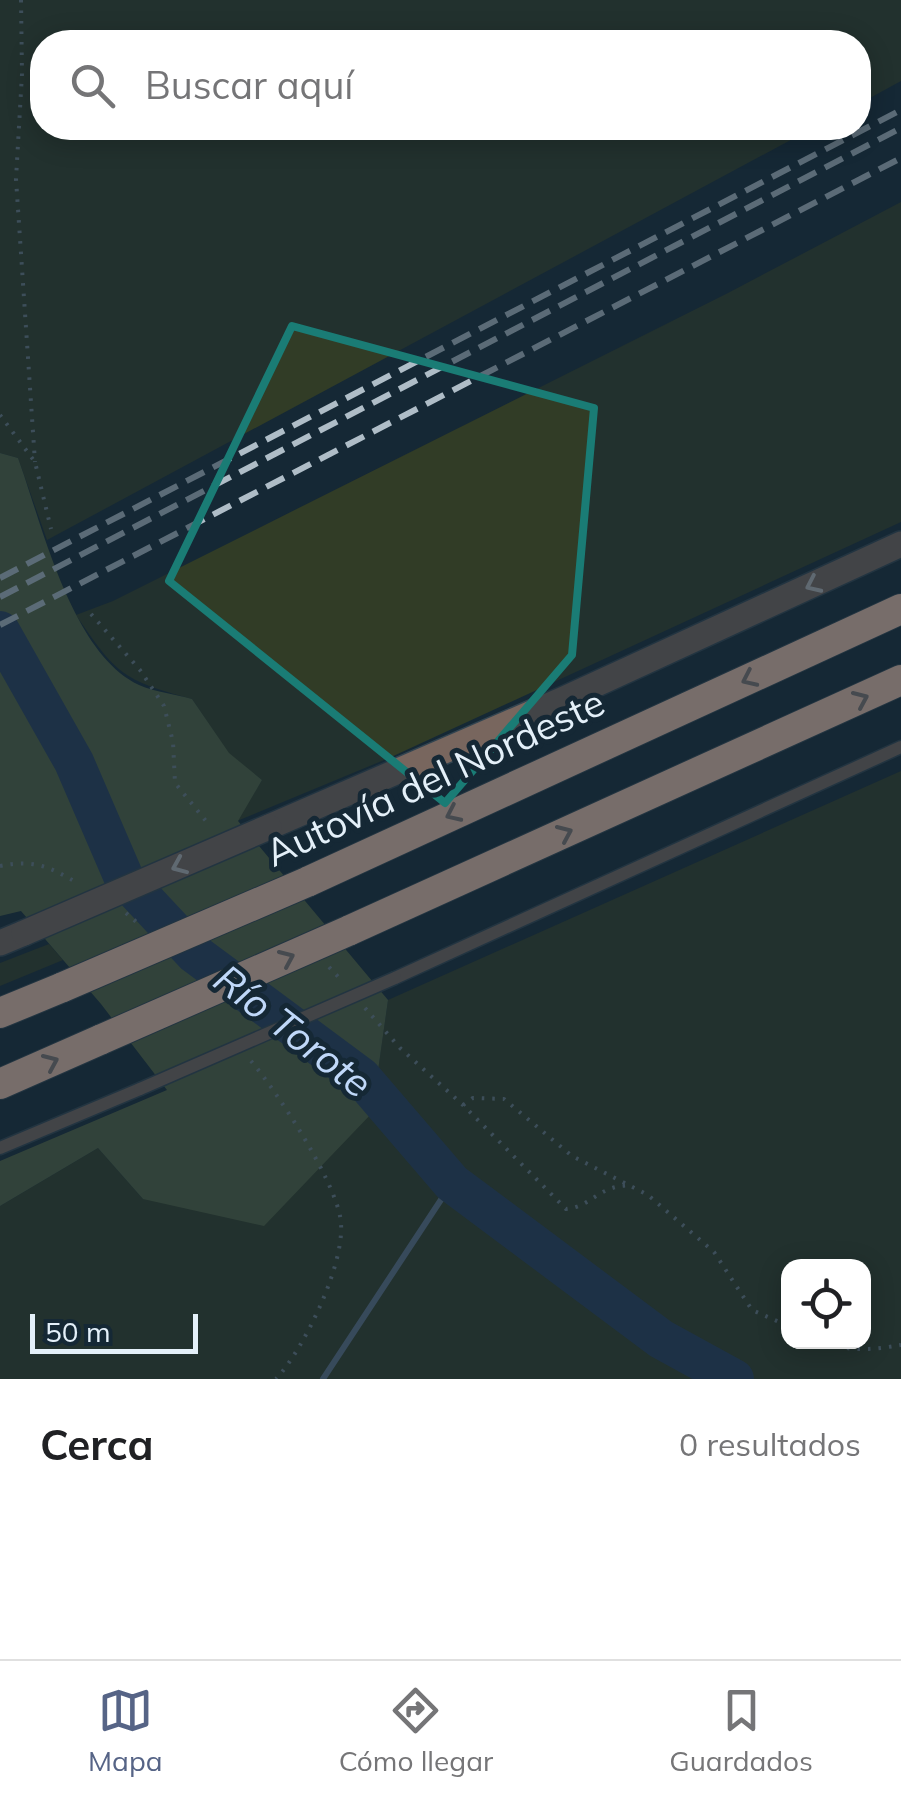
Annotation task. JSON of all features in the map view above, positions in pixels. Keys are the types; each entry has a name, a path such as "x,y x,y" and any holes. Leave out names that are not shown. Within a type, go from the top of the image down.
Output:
{"highway":[{"name":"Autovía del Nordeste","path":"0,1013 307,882 901,609"},
{"path":"0,1084 901,680"}],"street":[{"path":"12,938 564,699 901,544"}],"lane":[{"path":"0,1148 394,978 901,747"}],"path":[{"path":"20,0 22,74 16,179 35,462 52,529"},
{"path":"0,415 35,462"},
{"path":"463,1106 473,1098 504,1099 572,1156 632,1185 714,1252 752,1310 781,1323"},
{"path":"276,1379 289,1364 320,1307 336,1264 341,1218 293,1122"},
{"path":"566,1209 581,1207 593,1195 612,1186 632,1185"},
{"path":"871,1349 901,1345"}],"highlighted area":[{"path":"292,326 594,408 572,655 445,803 169,581"}],"green space":[{"path":"0,0 901,0 901,81 871,97 871,30 30,30 30,140 791,140 47,540 18,458 0,453"},
{"path":"901,202 901,522 389,758 237,821 262,780 229,754 192,699 150,686 123,672 76,615 113,601 728,293"},
{"path":"0,453 18,458 62,584 95,645 115,669 139,685 192,699 229,753 262,780 238,821 388,1000 372,1113 264,1226 143,1199 98,1148 0,1206 0,1161 167,1090 101,1004 21,911 0,916"},
{"path":"901,771 901,1379 0,1379 0,1206 98,1148 143,1199 372,1112 388,1000"},
{"path":"49,944 63,960 0,986 0,963"}],"waterway":[{"name":"Río Torote","path":"0,631 74,762 124,878 195,954 361,1077 452,1183 661,1339 734,1379"},
{"path":"323,1379 452,1183"}],"railway":[{"path":"871,126 901,110"},
{"path":"0,597 901,128"},
{"path":"0,578 843,140"},
{"path":"0,625 901,158"}]}
